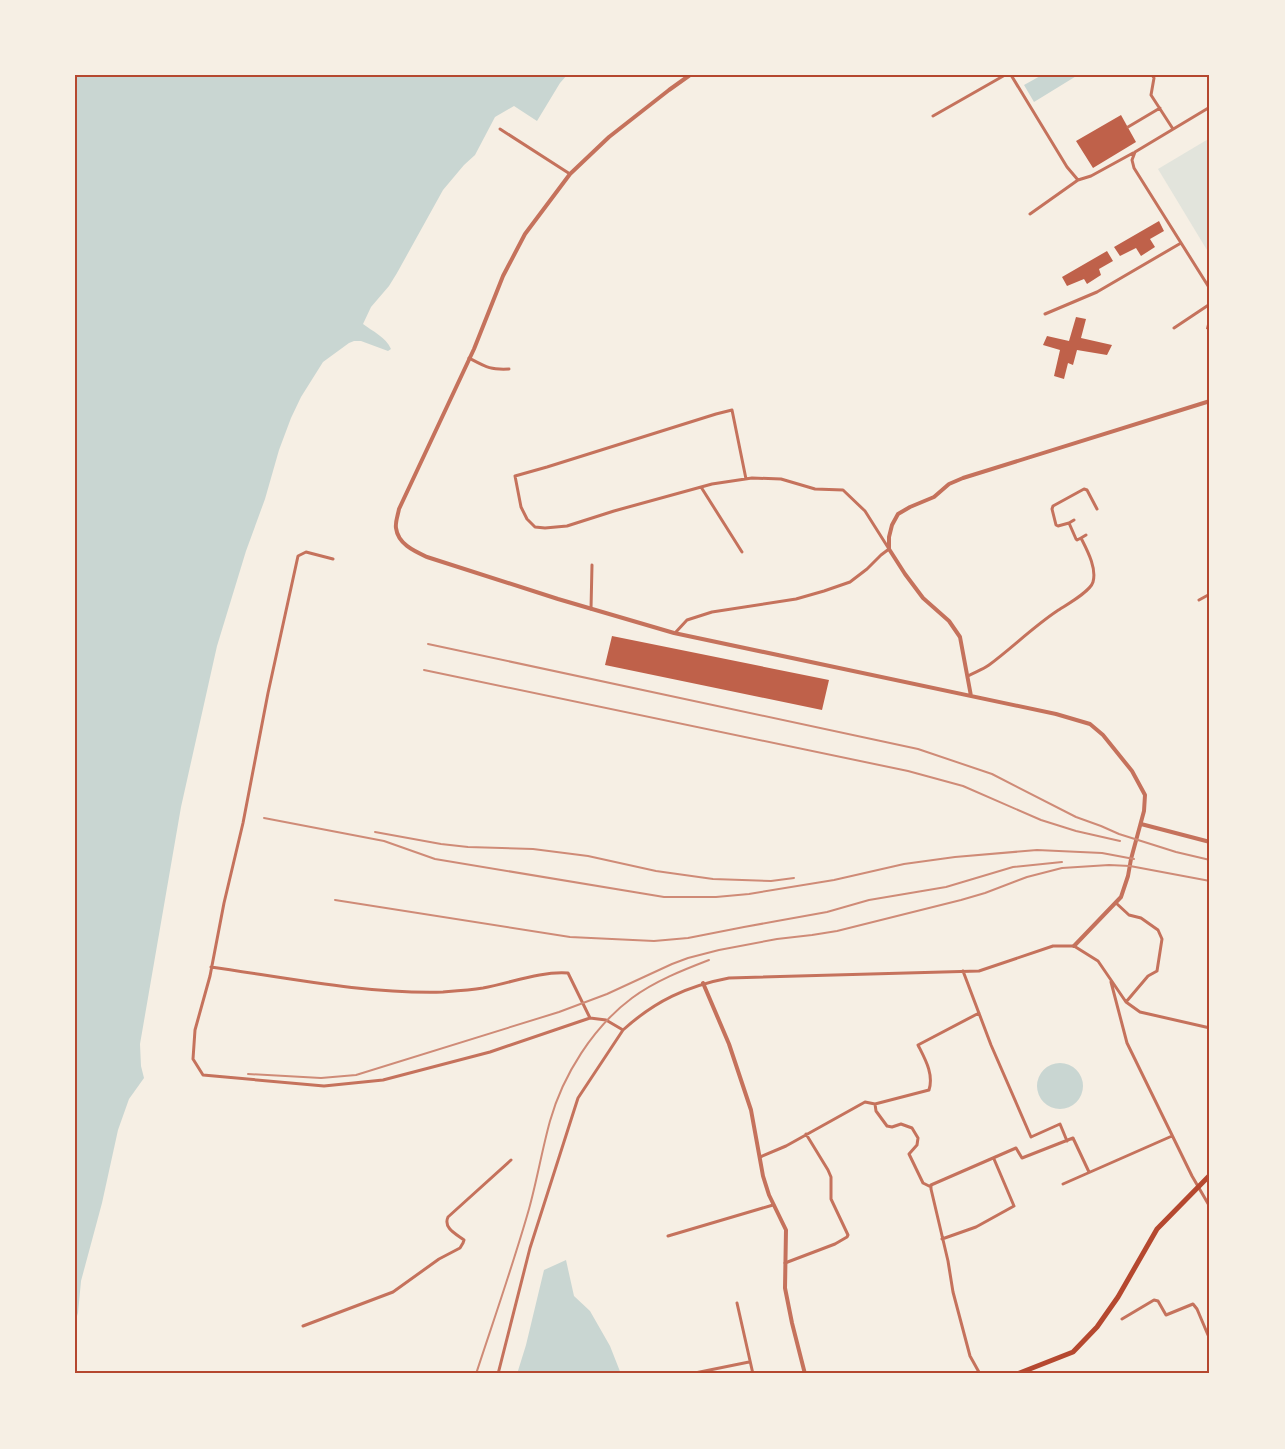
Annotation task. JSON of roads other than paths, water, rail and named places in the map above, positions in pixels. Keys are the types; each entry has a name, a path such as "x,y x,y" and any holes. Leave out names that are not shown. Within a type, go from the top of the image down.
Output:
{"main road":[{"path":"1017,1374 1072,1352 1097,1327 1118,1297 1157,1228 1210,1175"}],"street":[{"path":"690,75 609,137 570,174 525,234 503,276 469,358 399,509 395,527 399,538 410,549 427,557 674,633 1056,714 1090,724 1103,735 1132,771 1144,795 1144,811 1121,897 1074,946"},
{"path":"933,116 1005,75"},
{"path":"1011,75 1067,167 1078,180"},
{"path":"1152,75 1154,78 1151,95 1173,129"},
{"path":"1030,214 1078,180 1091,176 1135,152 1210,107"},
{"path":"1128,127 1160,108"},
{"path":"500,129 570,174"},
{"path":"1135,152 1132,160 1134,168 1210,289"},
{"path":"1044,314 1097,292 1181,243"},
{"path":"1174,328 1210,304"},
{"path":"469,358 488,368 509,369"},
{"path":"890,549 889,537 898,514 934,497 949,484 1013,461 1210,401"},
{"path":"746,479 732,410 515,476 521,507 527,519 535,527 546,528 567,526 701,487 746,479 781,479 815,489 843,490 865,511 904,574 923,598 949,621 960,637 971,696"},
{"path":"701,487 742,552"},
{"path":"1074,520 1056,525 1053,506 1084,489 1087,490 1097,509"},
{"path":"1068,523 1077,540 1086,535"},
{"path":"968,676 987,667 1091,585 1093,570 1081,538"},
{"path":"674,633 687,620 712,612 796,599 850,582 890,549"},
{"path":"333,559 306,552 298,556 243,823 195,1030 193,1059 203,1075 324,1086 383,1080 490,1052 590,1018 606,1020 623,1030"},
{"path":"591,609 592,565"},
{"path":"1199,600 1210,594"},
{"path":"1141,824 1210,842"},
{"path":"1116,903 1129,915 1141,918 1158,930 1162,939 1157,971 1148,976 1126,1002"},
{"path":"498,1374 530,1248 578,1098 623,1030 633,1020 671,995 703,983 729,978 979,971 1053,946 1074,946 1098,962 1126,1002 1140,1011 1210,1028"},
{"path":"211,968 377,991 422,992 482,988 554,972 568,973 590,1018"},
{"path":"963,971 991,1045 1031,1137 1060,1124 1067,1141"},
{"path":"1110,981 1127,1043 1172,1136 1210,1207"},
{"path":"703,983 729,1044 751,1110 763,1176 773,1205 786,1230 785,1288 805,1374"},
{"path":"760,1157 774,1152 865,1102 875,1104 929,1090 931,1082 929,1070 918,1045 979,1013"},
{"path":"875,1104 876,1111 887,1126 901,1124 912,1128 918,1138 909,1154 923,1183 931,1187"},
{"path":"785,1263 836,1244 848,1235 831,1199 831,1177 806,1134"},
{"path":"1063,1184 1172,1136"},
{"path":"980,1374 970,1356 953,1292 931,1185 1016,1148 1022,1158 1073,1138 1089,1173"},
{"path":"942,1239 976,1227 1014,1206 994,1159"},
{"path":"303,1326 393,1292 439,1259 459,1248 464,1240 447,1226 448,1217 511,1160"},
{"path":"668,1236 773,1205"},
{"path":"1122,1319 1154,1300 1158,1301 1166,1315 1193,1304 1210,1335"},
{"path":"737,1304 753,1374"},
{"path":"690,1374 749,1362"}],"railway":[{"path":"428,644 918,749 992,774 1076,817 1119,834 1210,860"},
{"path":"424,670 908,771 963,786 1041,820 1120,841"},
{"path":"264,818 384,841 435,859 664,897 716,897 749,894 834,880 904,864 1037,850 1102,853 1134,859"},
{"path":"375,832 441,844 533,849 588,856 656,871 713,879 771,881 794,878"},
{"path":"335,900 570,937 654,941 688,938 827,912 869,900 946,887 1013,867 1062,862"},
{"path":"248,1074 321,1078 356,1075 559,1012 607,994 688,958 777,939 837,931 961,900 1027,877 1062,868 1130,866 1210,881"},
{"path":"476,1374 529,1209 550,1121 571,1070 592,1038 632,998 660,981 709,960"}]}
